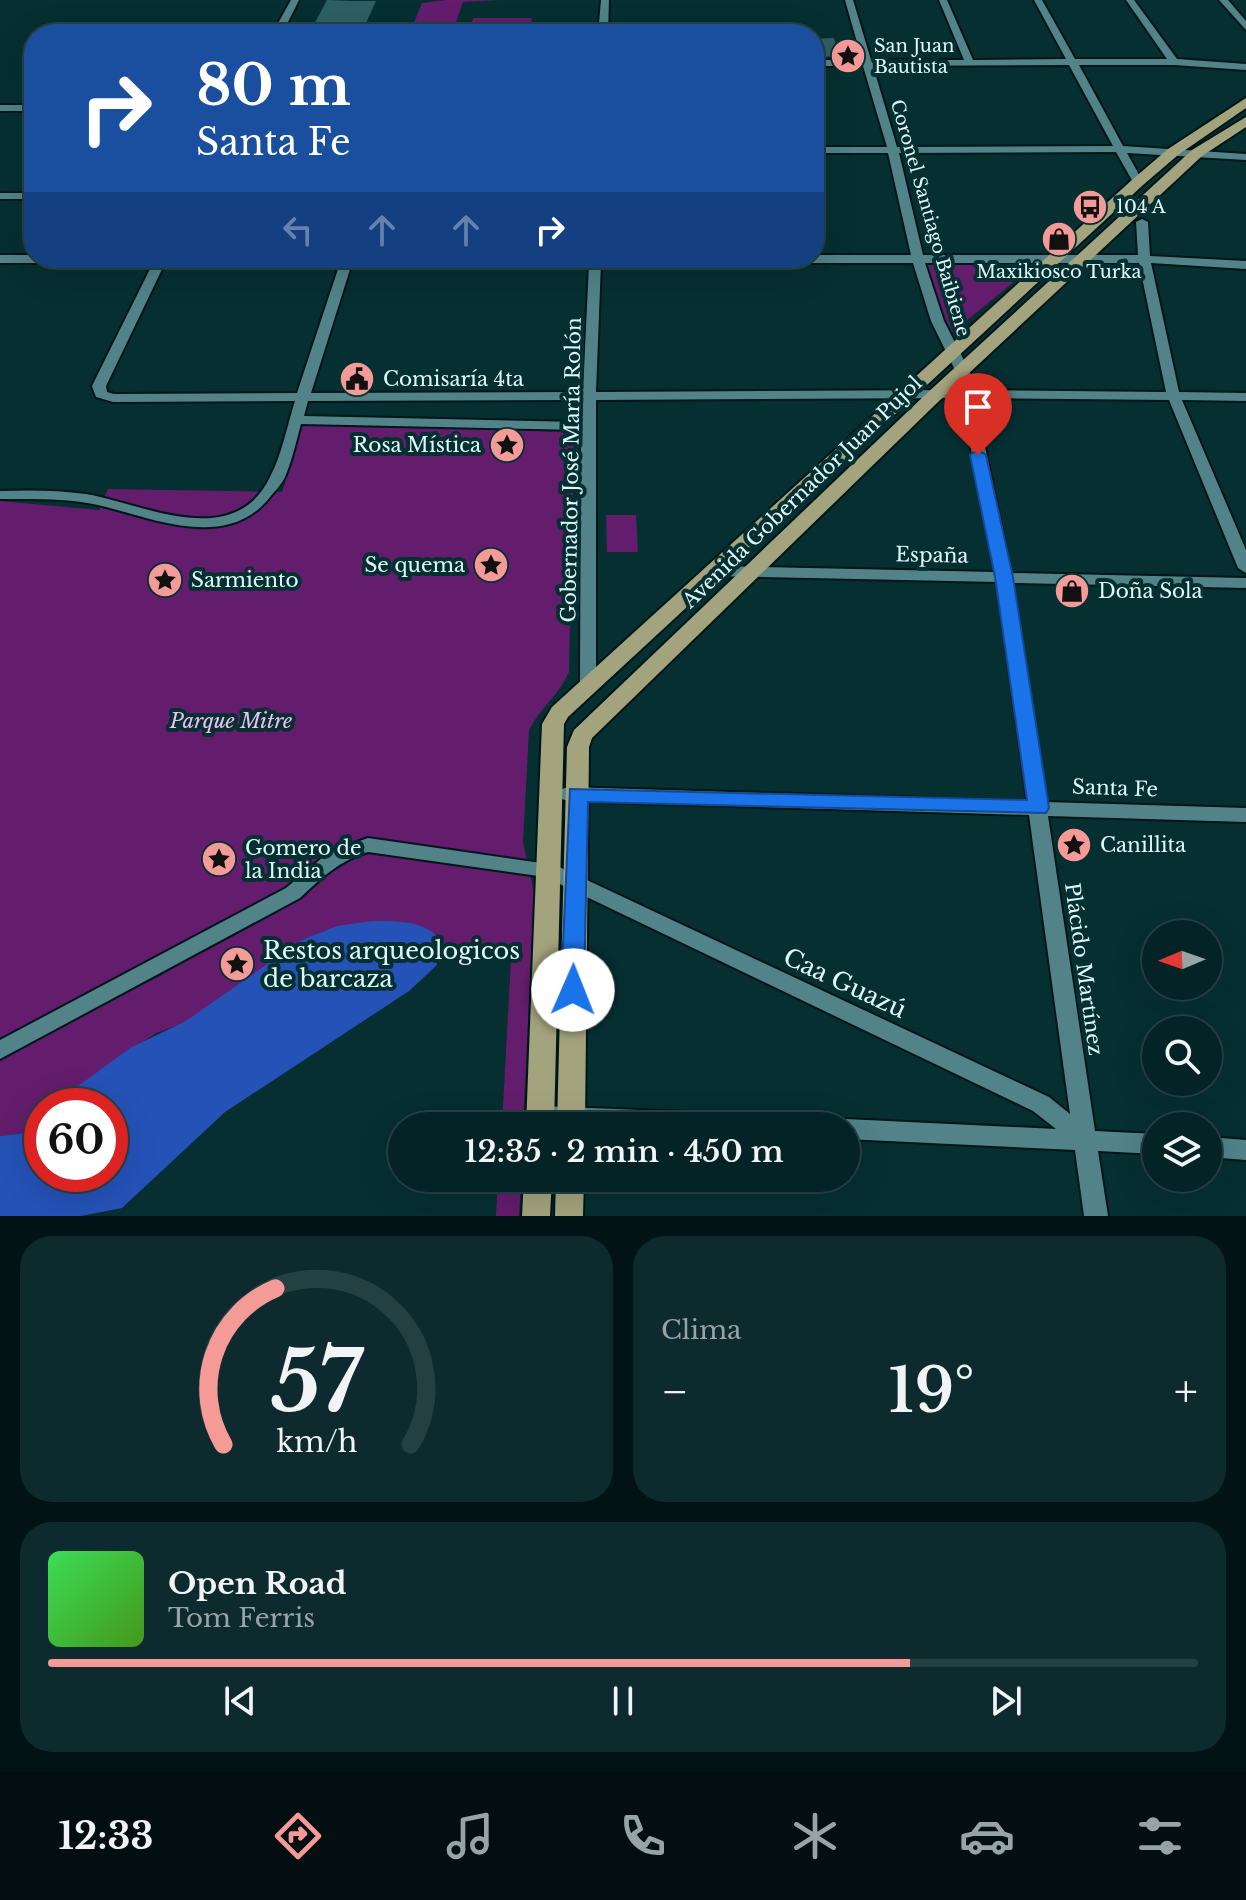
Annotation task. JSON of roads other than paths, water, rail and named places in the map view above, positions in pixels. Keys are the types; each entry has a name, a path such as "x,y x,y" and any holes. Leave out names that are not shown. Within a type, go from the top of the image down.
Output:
{"main road":[{"name":"Avenida Gobernador Juan Pujol","path":"540,1112 553,724 560,712 903,396 1057,260 1075,248 1071,243 1138,182 1173,152 1246,102"},
{"name":"Avenida Gobernador Juan Pujol","path":"571,1112 578,747 591,723 936,395 1197,153 1246,121"},
{"path":"536,1216 537,1192"},
{"path":"569,1216 570,1192"}],"street":[{"path":"282,24 295,0"},
{"path":"604,24 605,0"},
{"name":"Coronel Santiago Baibiene","path":"849,0 892,149 919,258 950,354"},
{"path":"943,0 969,61"},
{"path":"1038,0 1138,182"},
{"path":"1130,0 1174,62"},
{"path":"1223,0 1246,27"},
{"path":"824,63 1174,62 1246,67"},
{"path":"0,108 24,108"},
{"path":"824,150 1122,149 1246,157"},
{"path":"0,196 24,196"},
{"path":"1142,222 1144,259 1173,394 1246,568"},
{"path":"824,258 1144,259 1246,265"},
{"path":"0,259 24,259"},
{"path":"157,268 99,386 101,394 113,398 965,394 1246,397"},
{"path":"0,495 60,495 189,525 210,525 250,510 266,498 277,479 344,268"},
{"name":"Gobernador José María Rolón","path":"588,683 588,426 595,268"},
{"path":"950,354 963,372"},
{"name":"Plácido Martínez","path":"963,372 1004,577 1096,1216"},
{"path":"295,420 588,426"},
{"name":"España","path":"714,571 1246,583"},
{"name":"Santa Fe","path":"550,795 1246,815"},
{"path":"0,1050 293,893 328,859 345,850 368,845 548,870"},
{"name":"Caa Guazú","path":"548,870 1041,1104 1086,1140"},
{"path":"860,1130 1142,1143"},
{"path":"1222,1148 1246,1150"}],"water":[{"path":"372,921 403,922 422,926 446,945 436,966 409,991 225,1112 122,1208 81,1216 0,1216 0,1136 24,1133 24,1192 128,1192 128,1088 76,1088 130,1048 186,1021 300,941 337,926"}],"place":[{"name":"San Juan Bautista","path":"848,56"},
{"name":"104 A","path":"1090,207"},
{"name":"Maxikiosco Turka","path":"1059,239"},
{"name":"Comisaría 4ta","path":"357,379"},
{"name":"Rosa Mística","path":"507,445"},
{"name":"Se quema","path":"491,565"},
{"name":"Sarmiento","path":"165,580"},
{"name":"Doña Sola","path":"1072,591"},
{"name":"Canillita","path":"1074,845"},
{"name":"Gomero de la India","path":"219,859"},
{"name":"Restos arqueologicos de barcaza","path":"237,964"}],"park label":[{"name":"Parque Mitre","path":"231,721"}]}
